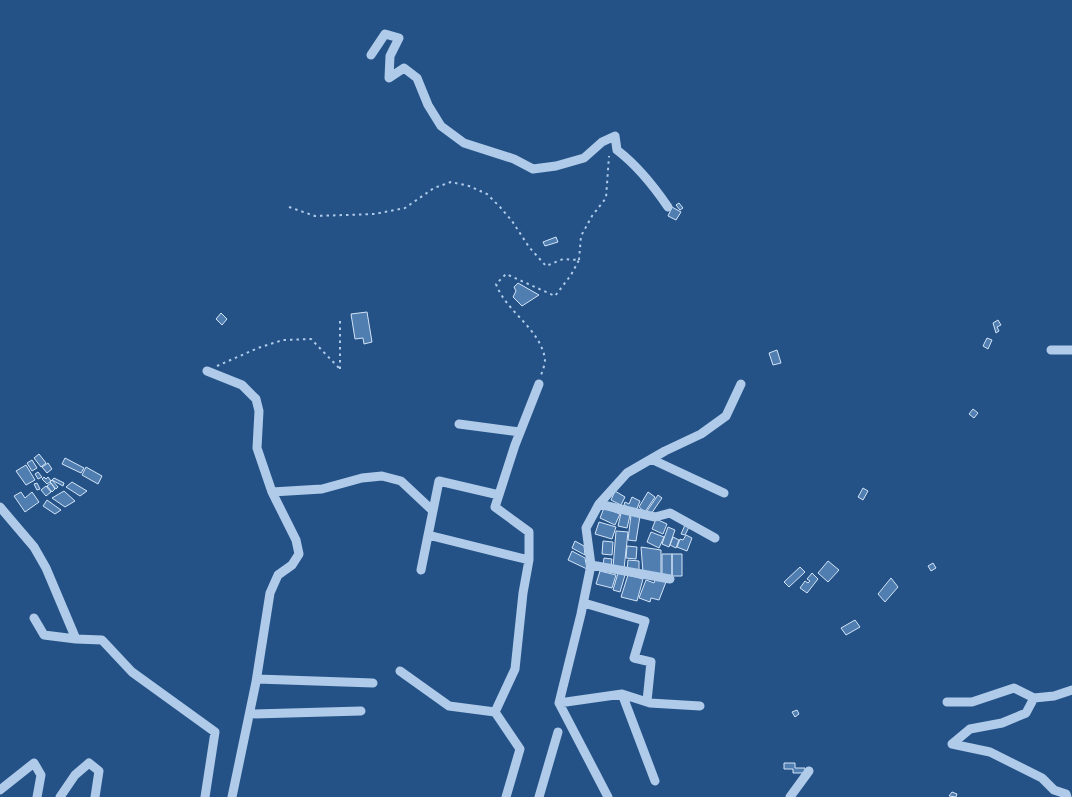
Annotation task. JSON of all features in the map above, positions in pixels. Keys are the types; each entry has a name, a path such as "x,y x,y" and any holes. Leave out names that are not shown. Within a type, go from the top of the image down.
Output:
{"street":[{"path":"371,55 385,34 399,38 390,56 389,78 404,68 417,78 428,105 441,126 464,143 514,159 533,168 556,166 584,158 602,142 615,136 618,150 634,162 668,207"},
{"path":"1051,350 1072,350"},
{"path":"207,371 242,385 256,399 259,411 257,448 272,492 296,540 299,554 292,565 278,575 270,593 257,679 232,797"},
{"path":"495,712 515,669 523,593 529,560 529,532 495,507 538,384"},
{"path":"608,797 559,703 584,603 591,565 586,528 599,504 627,473 701,434 726,416 741,384"},
{"path":"459,424 520,432"},
{"path":"651,459 724,493"},
{"path":"272,492 322,489 362,478 382,476 400,481 433,510"},
{"path":"421,570 439,481 498,495"},
{"path":"599,504 656,517 670,513 715,538"},
{"path":"0,507 34,547 46,568 76,639"},
{"path":"428,535 529,560"},
{"path":"591,565 670,579"},
{"path":"584,603 645,621 634,658 651,662 647,701"},
{"path":"34,618 44,635 102,640 132,672 215,732 205,797"},
{"path":"400,671 449,706 495,712 520,749 506,797"},
{"path":"257,679 373,683"},
{"path":"947,702 972,702 1014,688 1034,698 1054,696 1072,690"},
{"path":"559,703 622,694 647,701 700,706"},
{"path":"622,694 655,781"},
{"path":"1034,698 1026,713 1002,723 970,729 952,744 990,752 1042,778 1054,790 1066,794 1067,797"},
{"path":"250,714 361,711"},
{"path":"539,797 558,732"},
{"path":"0,790 34,763 41,775 37,797"},
{"path":"60,797 75,775 89,763 99,771 95,797"},
{"path":"790,797 809,771"}],"path":[{"path":"538,384 545,361 537,339 500,294 496,284 506,274 555,296 572,275 579,260 581,236 592,216 606,198 610,154"},
{"path":"289,207 315,216 375,214 405,208 434,188 452,182 469,186 486,194 512,221 529,247 546,266 563,259 579,260"},
{"path":"207,371 266,345 283,340 311,339 340,368 340,322"}],"building":[{"path":"679,203 683,208 680,210 676,205"},
{"path":"672,207 681,212 676,220 668,216"},
{"path":"556,237 558,242 545,246 543,242"},
{"path":"518,283 539,295 522,306 513,297 516,291 514,287"},
{"path":"367,312 372,342 364,344 363,338 355,339 351,314"},
{"path":"221,313 227,319 222,325 216,319"},
{"path":"998,320 1001,325 997,327 999,331 996,333 993,323"},
{"path":"987,338 992,340 988,349 983,346"},
{"path":"777,350 781,363 773,365 769,353"},
{"path":"973,409 978,413 974,418 969,414"},
{"path":"39,454 46,463 41,467 34,458"},
{"path":"65,458 84,468 81,473 62,464"},
{"path":"32,460 37,468 32,471 27,463"},
{"path":"48,463 52,469 47,473 42,467"},
{"path":"26,465 35,480 26,485 16,471"},
{"path":"86,467 102,476 98,484 82,475"},
{"path":"38,472 42,477 38,479 35,474"},
{"path":"44,477 46,479 48,477 51,481 47,484 42,479"},
{"path":"54,478 64,483 63,486 52,480"},
{"path":"52,480 58,487 56,489 50,482"},
{"path":"72,482 87,491 80,496 66,487"},
{"path":"37,483 40,489 37,490 34,484"},
{"path":"51,483 55,489 52,492 47,486"},
{"path":"46,486 51,492 46,496 41,490"},
{"path":"863,488 868,491 863,500 858,497"},
{"path":"64,491 75,501 65,507 52,498"},
{"path":"615,491 625,497 621,505 611,500"},
{"path":"21,492 25,498 32,492 39,502 25,512 14,496"},
{"path":"648,492 655,497 645,512 639,507"},
{"path":"658,495 662,498 651,514 647,511"},
{"path":"632,497 640,501 636,511 624,505 625,502 629,504"},
{"path":"47,500 61,510 55,514 43,506"},
{"path":"604,508 620,514 615,525 600,518"},
{"path":"621,513 630,515 627,528 618,526"},
{"path":"631,515 640,516 636,541 628,540"},
{"path":"656,519 667,524 663,534 652,529"},
{"path":"599,522 616,527 612,539 595,534"},
{"path":"685,525 689,527 685,535 681,534"},
{"path":"668,527 675,530 669,547 662,544"},
{"path":"616,531 628,532 624,569 613,568"},
{"path":"651,532 664,537 659,548 647,542"},
{"path":"686,535 692,538 687,551 677,547 680,539 683,540"},
{"path":"673,537 679,540 676,548 670,545"},
{"path":"575,541 584,546 585,555 572,548"},
{"path":"603,541 613,542 612,555 602,554"},
{"path":"627,546 637,547 636,559 626,558"},
{"path":"641,547 661,550 661,575 643,572"},
{"path":"572,551 585,558 587,569 568,560"},
{"path":"662,554 672,554 672,576 662,576"},
{"path":"672,554 682,554 682,576 672,576"},
{"path":"604,558 612,559 611,566 603,566"},
{"path":"628,560 639,561 639,571 627,570"},
{"path":"828,561 839,570 828,582 818,573"},
{"path":"933,563 936,568 931,571 928,566"},
{"path":"800,567 805,572 789,587 784,582"},
{"path":"600,571 616,575 612,588 596,584"},
{"path":"618,573 625,575 620,592 613,590"},
{"path":"812,573 818,579 807,593 800,588 805,581 808,583 810,581 807,579"},
{"path":"628,575 643,579 637,601 621,597"},
{"path":"656,578 666,582 659,600 651,598 650,602 639,598 646,580 654,583"},
{"path":"891,578 898,587 885,602 878,594"},
{"path":"855,620 860,627 846,635 841,628"},
{"path":"797,710 799,714 795,717 792,712"},
{"path":"784,763 795,763 795,768 805,768 805,773 793,773 793,769 784,769"},
{"path":"952,792 957,794 956,797 949,796"}]}
